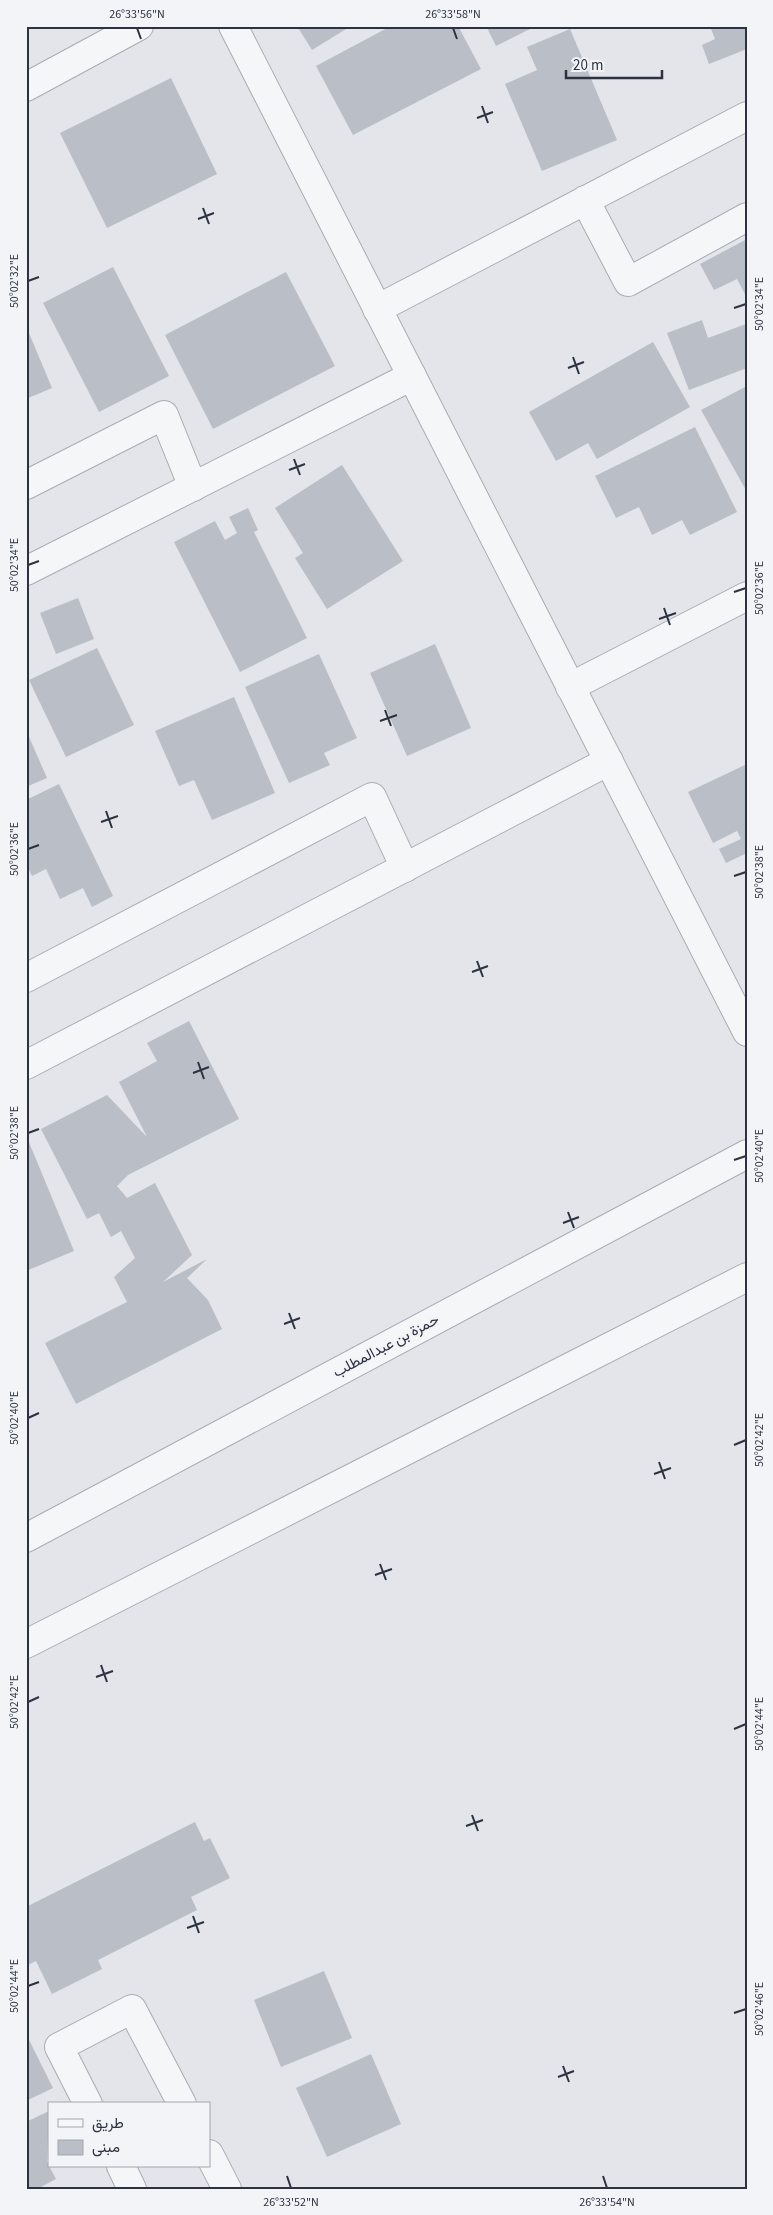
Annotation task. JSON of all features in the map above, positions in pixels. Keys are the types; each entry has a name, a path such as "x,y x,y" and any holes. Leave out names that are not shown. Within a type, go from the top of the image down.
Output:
{"street":[{"path":"26,87 139,26"},
{"path":"233,26 747,1032"},
{"path":"378,309 747,116"},
{"path":"585,200 628,282 747,217"},
{"path":"26,571 412,376"},
{"path":"26,485 164,416 193,487"},
{"path":"570,687 747,596"},
{"path":"26,1065 609,761"},
{"path":"26,978 372,797 405,868"},
{"name":"حمزة بن عبدالمطلب","path":"26,1538 747,1154"},
{"path":"26,1644 747,1277"},
{"path":"87,2102 59,2047 132,2009 181,2102"},
{"path":"210,2156 227,2189"},
{"path":"122,2168 132,2189"}],"building":[{"path":"297,26 351,26 312,50"},
{"path":"391,26 458,26 481,69 353,135 316,66"},
{"path":"486,26 536,26 496,46"},
{"path":"710,26 747,26 747,49 709,64 702,45 715,39"},
{"path":"570,29 617,140 542,171 505,84 537,70 527,47"},
{"path":"171,78 217,174 107,228 60,133"},
{"path":"747,239 747,298 737,279 714,290 700,264"},
{"path":"113,267 169,376 99,412 43,303"},
{"path":"286,272 335,366 213,429 165,335"},
{"path":"702,320 708,338 746,324 747,368 689,390 667,333"},
{"path":"26,326 52,388 26,399"},
{"path":"653,342 690,407 597,459 588,443 556,461 529,412"},
{"path":"747,386 747,492 701,410"},
{"path":"695,427 737,512 690,535 682,520 652,535 639,507 616,518 595,476"},
{"path":"342,465 403,561 327,609 295,558 303,553 275,508"},
{"path":"248,508 258,530 254,532 307,638 240,672 174,542 215,521 225,540 237,533 229,517"},
{"path":"78,598 94,639 56,654 40,613"},
{"path":"435,644 471,728 407,756 370,673"},
{"path":"97,648 134,725 66,757 29,680"},
{"path":"319,654 357,738 324,753 330,765 289,783 245,687"},
{"path":"234,697 275,793 212,820 194,780 179,786 155,731"},
{"path":"26,730 47,778 26,787"},
{"path":"747,764 747,853 726,863 719,849 741,839 737,831 713,843 688,792"},
{"path":"59,784 113,896 92,907 83,888 60,899 46,869 32,876 26,864 26,800"},
{"path":"189,1021 239,1119 128,1175 117,1186 127,1198 155,1183 192,1255 163,1282 207,1259 187,1278 208,1300 222,1329 76,1404 45,1343 127,1302 114,1277 135,1258 121,1231 111,1237 99,1213 87,1219 41,1129 107,1095 147,1137 119,1082 157,1061 147,1043"},
{"path":"26,1135 74,1251 26,1271"},
{"path":"195,1822 204,1841 210,1838 230,1878 191,1897 197,1910 98,1960 102,1969 52,1994 36,1961 26,1966 26,1907"},
{"path":"324,1971 352,2038 281,2067 254,2000"},
{"path":"26,2034 53,2088 26,2101"},
{"path":"371,2054 401,2124 327,2157 296,2088"},
{"path":"48,2111 47,2162 48,2168 50,2168 56,2179 37,2189 26,2189 26,2122"}]}
